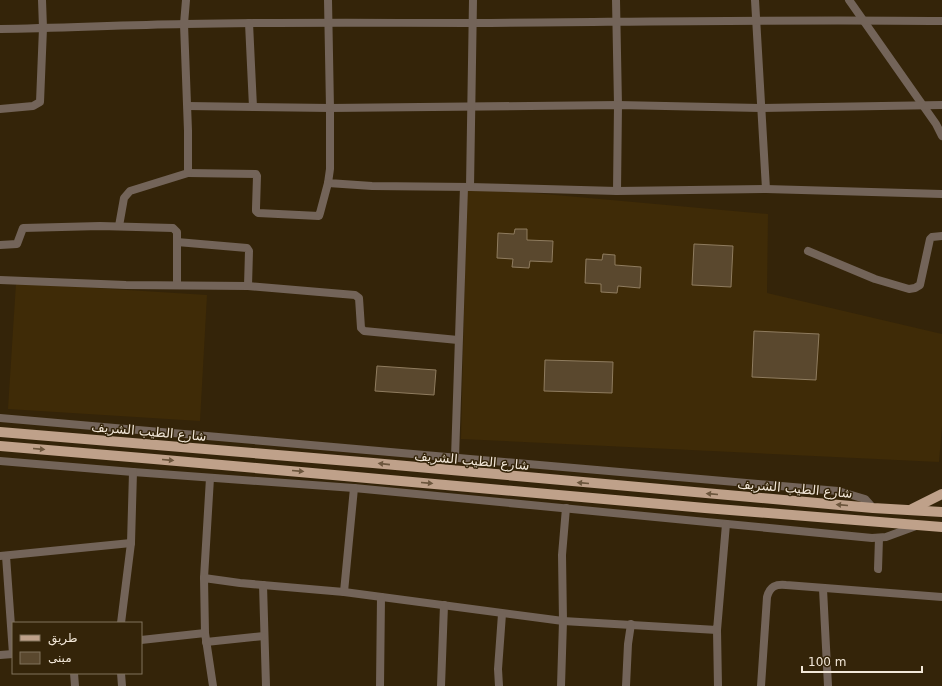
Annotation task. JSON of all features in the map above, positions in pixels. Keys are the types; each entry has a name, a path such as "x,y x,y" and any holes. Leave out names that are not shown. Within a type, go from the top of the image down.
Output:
{"main road":[{"name":"شارع الطيب الشريف","path":"0,432 373,463 908,511 942,512"},
{"name":"شارع الطيب الشريف","path":"0,446 942,527"},
{"path":"908,511 942,494"}],"street":[{"path":"0,108 33,106 40,102 43,28 42,0"},
{"path":"186,0 184,24 188,106 188,173"},
{"path":"119,226 124,198 130,191 188,173 256,174 256,211 258,213 318,216 328,183 330,169 328,0"},
{"path":"455,458 458,340 471,106 473,0"},
{"path":"616,0 618,105 617,191"},
{"path":"755,0 760,108 766,189"},
{"path":"849,0 923,106 942,136"},
{"path":"0,29 329,22 473,23 616,20 942,21"},
{"path":"249,23 253,107"},
{"path":"188,106 330,108 618,105 760,108 942,105"},
{"path":"328,183 372,186 617,191 766,189 942,194"},
{"path":"0,251 0,244 17,244 23,228 119,226 174,228 177,232 177,284"},
{"path":"808,251 875,279 909,289 915,288 920,284 930,239 932,237 942,236"},
{"path":"177,242 246,248 249,251 248,286"},
{"path":"0,280 248,286 355,295 359,298 361,328 364,331 458,340"},
{"path":"0,418 838,491 865,499 873,508"},
{"path":"0,461 354,488 879,538 886,537 917,525"},
{"path":"121,622 131,543 133,472"},
{"path":"210,478 204,578 205,633 213,686"},
{"path":"344,592 354,488"},
{"path":"561,686 563,621 562,555 566,508"},
{"path":"718,686 717,630 726,524"},
{"path":"878,569 879,538"},
{"path":"12,644 3,556 131,543"},
{"path":"204,578 344,592 563,621 717,630"},
{"path":"263,585 266,686"},
{"path":"761,686 767,597 770,590 775,586 781,585 942,597"},
{"path":"823,589 828,686"},
{"path":"380,686 381,597"},
{"path":"440,686 444,605"},
{"path":"499,686 498,670 502,614"},
{"path":"626,686 628,644 631,624"},
{"path":"142,640 205,633"},
{"path":"206,642 264,636"},
{"path":"0,655 12,654"},
{"path":"74,674 75,686"},
{"path":"121,674 122,686"}],"shaded area":[{"path":"467,187 768,214 767,293 942,334 942,426 939,462 461,439"},
{"path":"16,283 207,295 200,421 8,409"}],"building":[{"path":"515,229 527,229 527,240 553,241 552,262 530,261 529,268 512,267 513,259 497,258 498,233 514,234"},
{"path":"694,244 733,246 731,287 692,285"},
{"path":"603,254 615,255 615,265 641,267 640,288 618,286 617,293 601,292 601,284 585,283 586,259 602,260"},
{"path":"754,331 819,334 816,380 752,377"},
{"path":"545,360 613,362 612,393 544,391"},
{"path":"377,366 436,370 434,395 375,391"}]}
